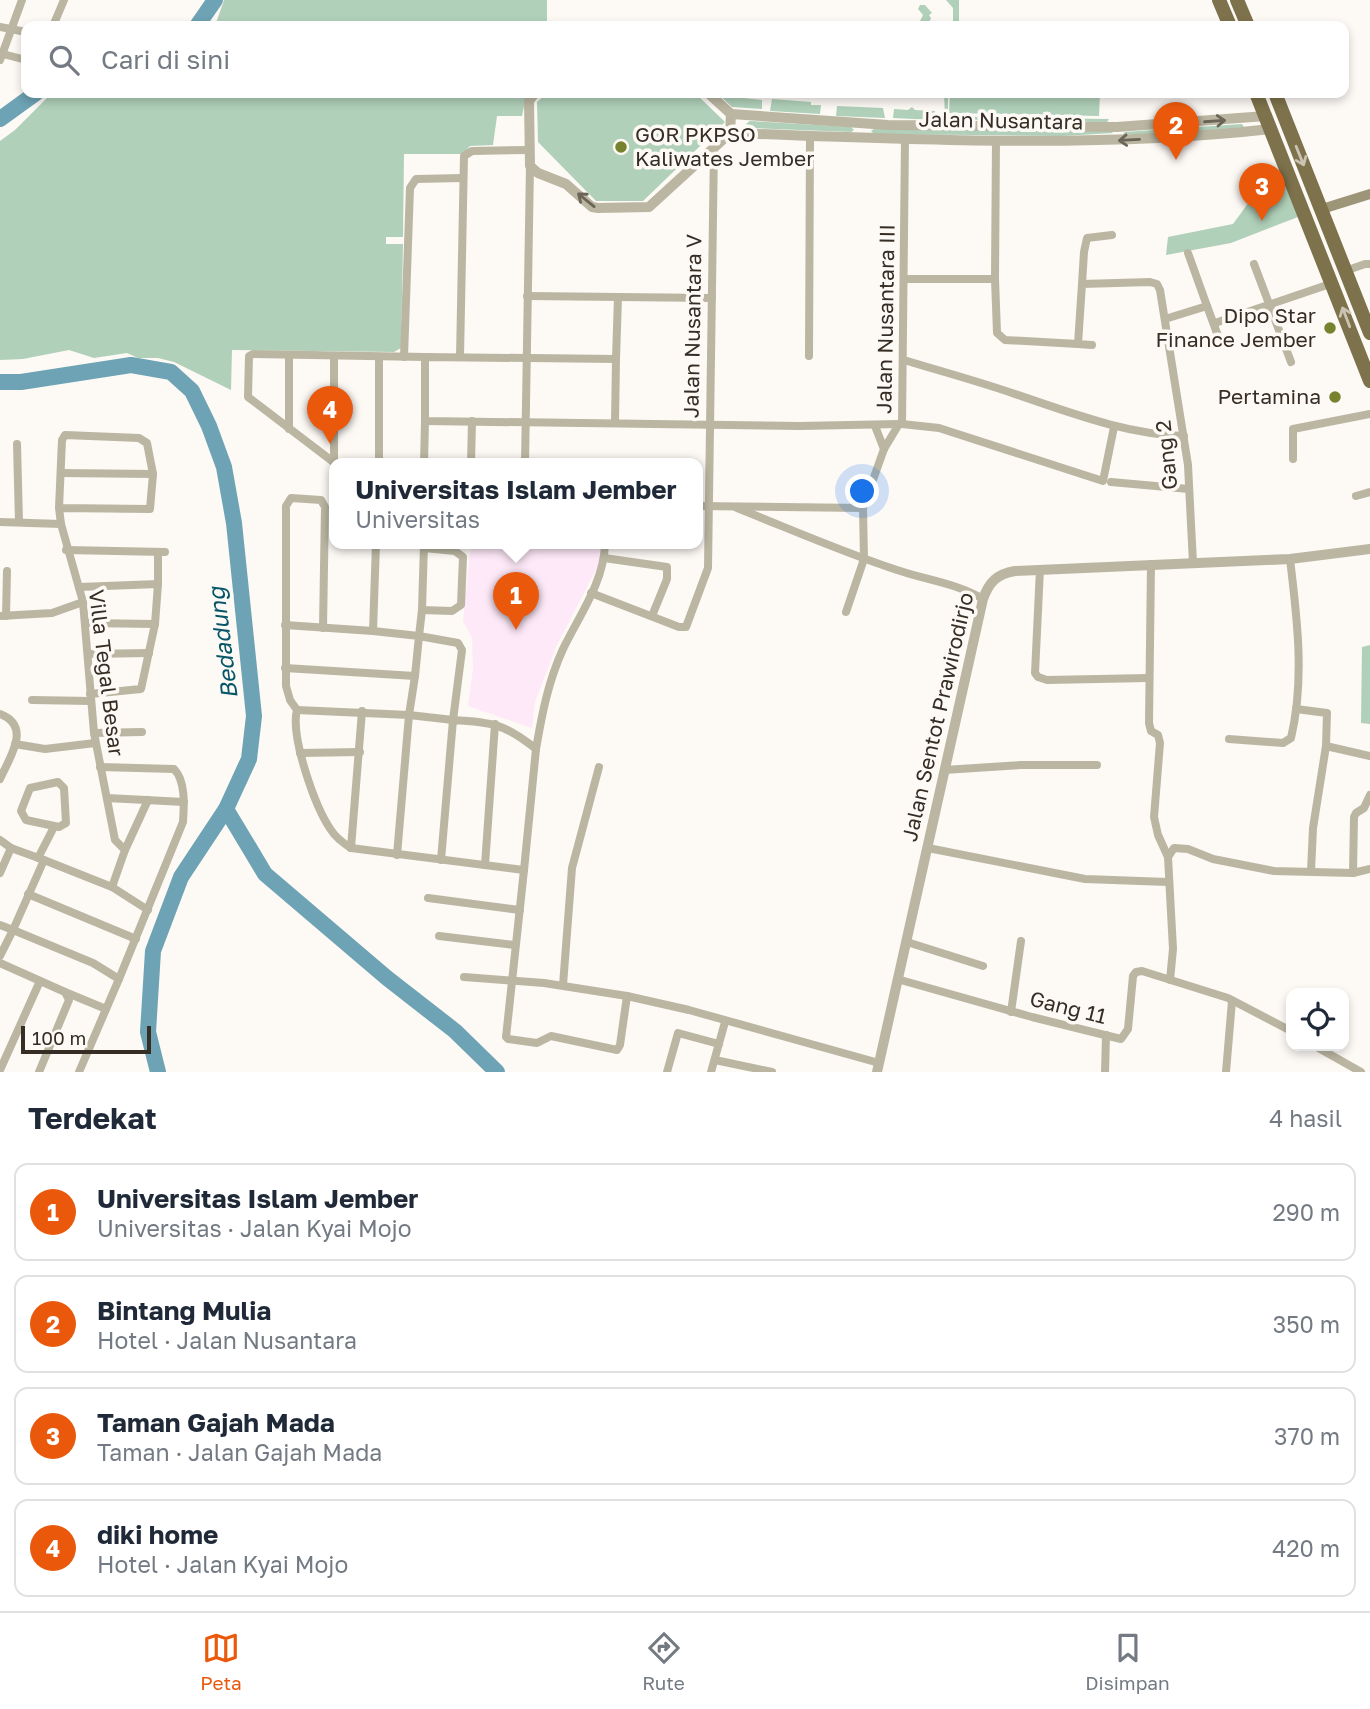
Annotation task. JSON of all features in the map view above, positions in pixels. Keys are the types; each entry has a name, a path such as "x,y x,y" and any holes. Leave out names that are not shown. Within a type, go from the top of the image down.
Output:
{"highway":[{"path":"1219,0 1228,21"},
{"path":"1237,0 1246,21"},
{"path":"1258,98 1370,381"},
{"path":"1277,98 1370,333"}],"main road":[{"path":"1322,209 1370,194"}],"street":[{"path":"21,59 1,57 22,0"},
{"path":"55,21 64,0"},
{"path":"0,27 21,31"},
{"path":"525,458 529,101 531,98"},
{"path":"530,166 538,173 566,184 592,206 649,207 730,133 731,114 713,98"},
{"name":"Jalan Nusantara","path":"731,114 864,124 1117,127 1268,122"},
{"name":"Jalan Nusantara","path":"730,133 905,139 1118,141 1268,122"},
{"path":"864,124 864,138"},
{"path":"809,356 810,136"},
{"name":"Jalan Nusantara III","path":"846,612 864,559 863,509 884,449 901,424 904,360 905,139"},
{"path":"996,140 995,279 996,328 1000,337 1005,340 1091,345"},
{"name":"Jalan Nusantara V","path":"652,617 685,627 708,568 714,147"},
{"path":"460,357 464,156 468,152 529,150"},
{"path":"404,357 410,188 416,179 463,178"},
{"path":"1077,344 1087,238 1112,235"},
{"path":"1188,253 1221,344"},
{"path":"1254,264 1291,362"},
{"path":"1345,271 1370,264"},
{"path":"905,279 995,279"},
{"name":"Gang 2","path":"1082,284 1155,282 1160,289 1184,436 1194,563"},
{"path":"1215,323 1333,282"},
{"path":"527,296 712,298"},
{"path":"615,423 618,297"},
{"path":"1165,319 1207,306"},
{"path":"329,459 250,400 246,391 249,356 617,359"},
{"path":"289,356 289,429"},
{"path":"334,356 335,458"},
{"path":"379,357 379,458"},
{"path":"424,458 425,357"},
{"path":"904,360 1003,389 1114,427 1152,435 1184,436"},
{"path":"1293,460 1293,429 1370,414"},
{"path":"425,421 875,426 901,424 939,428 1103,481 1114,427"},
{"path":"471,458 472,421"},
{"path":"875,426 884,449"},
{"name":"Villa Tegal Besar","path":"125,850 114,840 93,733 83,602 66,550 59,508 62,440 65,435 143,439 149,446 153,474"},
{"path":"17,444 19,522"},
{"path":"59,508 150,509 153,474 61,473"},
{"path":"1111,482 1189,489"},
{"path":"1356,496 1370,492"},
{"path":"323,628 325,506 318,499 291,498 287,502 285,668 290,699 297,710 295,728 300,753 326,822 339,841 351,848 524,870"},
{"path":"703,506 863,509"},
{"path":"737,508 864,559 900,572 966,589 983,599"},
{"path":"0,522 61,524"},
{"path":"373,631 376,549"},
{"path":"397,855 409,715 422,610 424,549"},
{"path":"422,610 458,609 461,605 463,557 455,551 443,549"},
{"path":"605,549 592,593 562,651 545,696 536,749 506,1037 510,1040 537,1043 551,1036 617,1050 621,1045 627,996"},
{"name":"Jalan Sentot Prawirodirjo","path":"878,1067 988,586 999,575 1008,572 1290,559 1370,549"},
{"path":"32,700 90,698 139,690 142,687 155,624 161,552 66,550"},
{"path":"592,593 652,617 667,579 667,567 604,558"},
{"path":"1229,739 1243,742 1286,742 1292,735 1296,709 1298,636 1290,559"},
{"path":"1151,565 1149,723 1151,730 1158,735 1160,743 1154,817 1158,835 1168,857"},
{"path":"1040,569 1035,673 1038,677 1047,680 1149,678"},
{"path":"6,571 3,616 52,613 83,602"},
{"path":"79,586 158,584"},
{"path":"966,589 988,586"},
{"path":"85,622 155,624"},
{"path":"285,625 419,636 460,645 462,650 441,860"},
{"path":"88,654 149,653"},
{"path":"285,668 415,676"},
{"path":"1296,709 1327,713 1326,746 1313,828 1311,871"},
{"path":"297,710 362,711 495,724 514,731 536,749"},
{"path":"351,848 362,711"},
{"path":"0,715 11,719 15,724 15,744 0,779"},
{"path":"485,865 495,724"},
{"path":"93,733 142,732"},
{"path":"15,744 45,748 95,743"},
{"path":"1326,746 1370,756"},
{"path":"300,753 360,752"},
{"path":"944,770 1021,765 1097,765"},
{"path":"79,1072 183,822 184,802 178,773 174,769 100,767"},
{"path":"563,985 572,868 599,767"},
{"path":"58,782 64,786 68,820 64,826 54,827 26,820 23,816 22,811 32,787 58,782"},
{"path":"1353,873 1354,817 1364,808 1370,795"},
{"path":"107,798 184,802"},
{"path":"112,887 125,850 148,800"},
{"path":"0,956 54,827"},
{"path":"0,840 11,848 112,887 148,910"},
{"path":"0,873 11,848"},
{"path":"928,848 1084,879 1168,882"},
{"path":"1170,980 1173,949 1168,882 1170,851 1188,849 1213,859 1274,871 1353,873 1370,869"},
{"path":"28,894 136,939"},
{"path":"428,898 520,909"},
{"path":"0,925 93,963 119,979"},
{"path":"439,936 515,945"},
{"path":"1011,1012 1021,941"},
{"path":"906,942 983,966"},
{"path":"0,964 106,1009"},
{"name":"Gang 11","path":"897,979 1011,1012 1121,1039 1128,1029 1133,976 1142,971 1232,1001 1286,1028"},
{"path":"464,977 563,985 627,996 689,1010 878,1067"},
{"path":"0,1070 40,981"},
{"path":"39,1072 69,1000 65,992"},
{"path":"1226,1072 1232,1001"},
{"path":"712,1072 725,1022"},
{"path":"667,1072 678,1033 719,1044"},
{"path":"1105,1072 1106,1035"},
{"path":"1324,1051 1361,1072"},
{"path":"715,1060 772,1072"}],"shaded area":[{"path":"470,549 600,549 599,564 557,645 535,702 532,728 468,706 473,669 472,638 463,621"}],"green space":[{"path":"224,0 547,0 547,21 217,21"},
{"path":"946,0 959,0 959,21 953,21 953,8"},
{"path":"920,5 925,5 932,13 929,15 930,21 920,21 923,15 918,9"},
{"path":"47,98 526,98 522,116 497,116 493,145 470,146 463,154 404,154 403,237 386,237 386,244 403,244 401,348 394,352 232,350 231,390 174,362 158,358 138,358 127,353 94,358 69,350 23,359 0,360 0,141"},
{"name":"GOR PKPSO Kaliwates Jember","path":"541,98 700,98 725,122 643,201 596,201 538,142 537,102"},
{"path":"722,98 762,100 762,109 732,107"},
{"path":"944,98 948,98 948,116 1022,118 1022,121 945,119"},
{"path":"950,98 1100,98 1099,116 949,113"},
{"path":"772,99 821,105 820,114 770,111"},
{"path":"837,106 883,108 885,118 836,116"},
{"path":"912,107 915,110 935,111 935,120 893,118 894,109 908,110"},
{"path":"1027,118 1109,119 1107,122 1027,121"},
{"path":"750,121 851,127 854,130 750,128 746,124"},
{"path":"1242,124 1244,127 1165,134 1123,134 1125,132"},
{"path":"871,131 1113,133 1063,136 874,134"},
{"path":"1287,181 1298,217 1231,243 1166,255 1168,237 1233,224 1260,187"},
{"path":"1370,645 1370,724 1361,723 1362,647"}],"waterway":[{"name":"Bedadung","path":"200,21 215,0"},
{"name":"Bedadung","path":"0,119 29,98"},
{"name":"Bedadung","path":"0,382 21,382 131,365 171,372 192,391 224,467 234,523 254,716 249,759 226,809 181,877 153,951 148,1032 158,1072"},
{"path":"226,809 265,874 387,978 455,1031 497,1072"}],"place":[{"name":"GOR PKPSO Kaliwates Jember","path":"621,147"},
{"name":"Bintang Mulia","path":"1176,160"},
{"name":"Taman Gajah Mada","path":"1262,221"},
{"name":"Dipo Star Finance Jember","path":"1330,328"},
{"name":"Pertamina","path":"1335,397"},
{"name":"diki home","path":"330,444"},
{"name":"Universitas Islam Jember","path":"516,630"}]}
